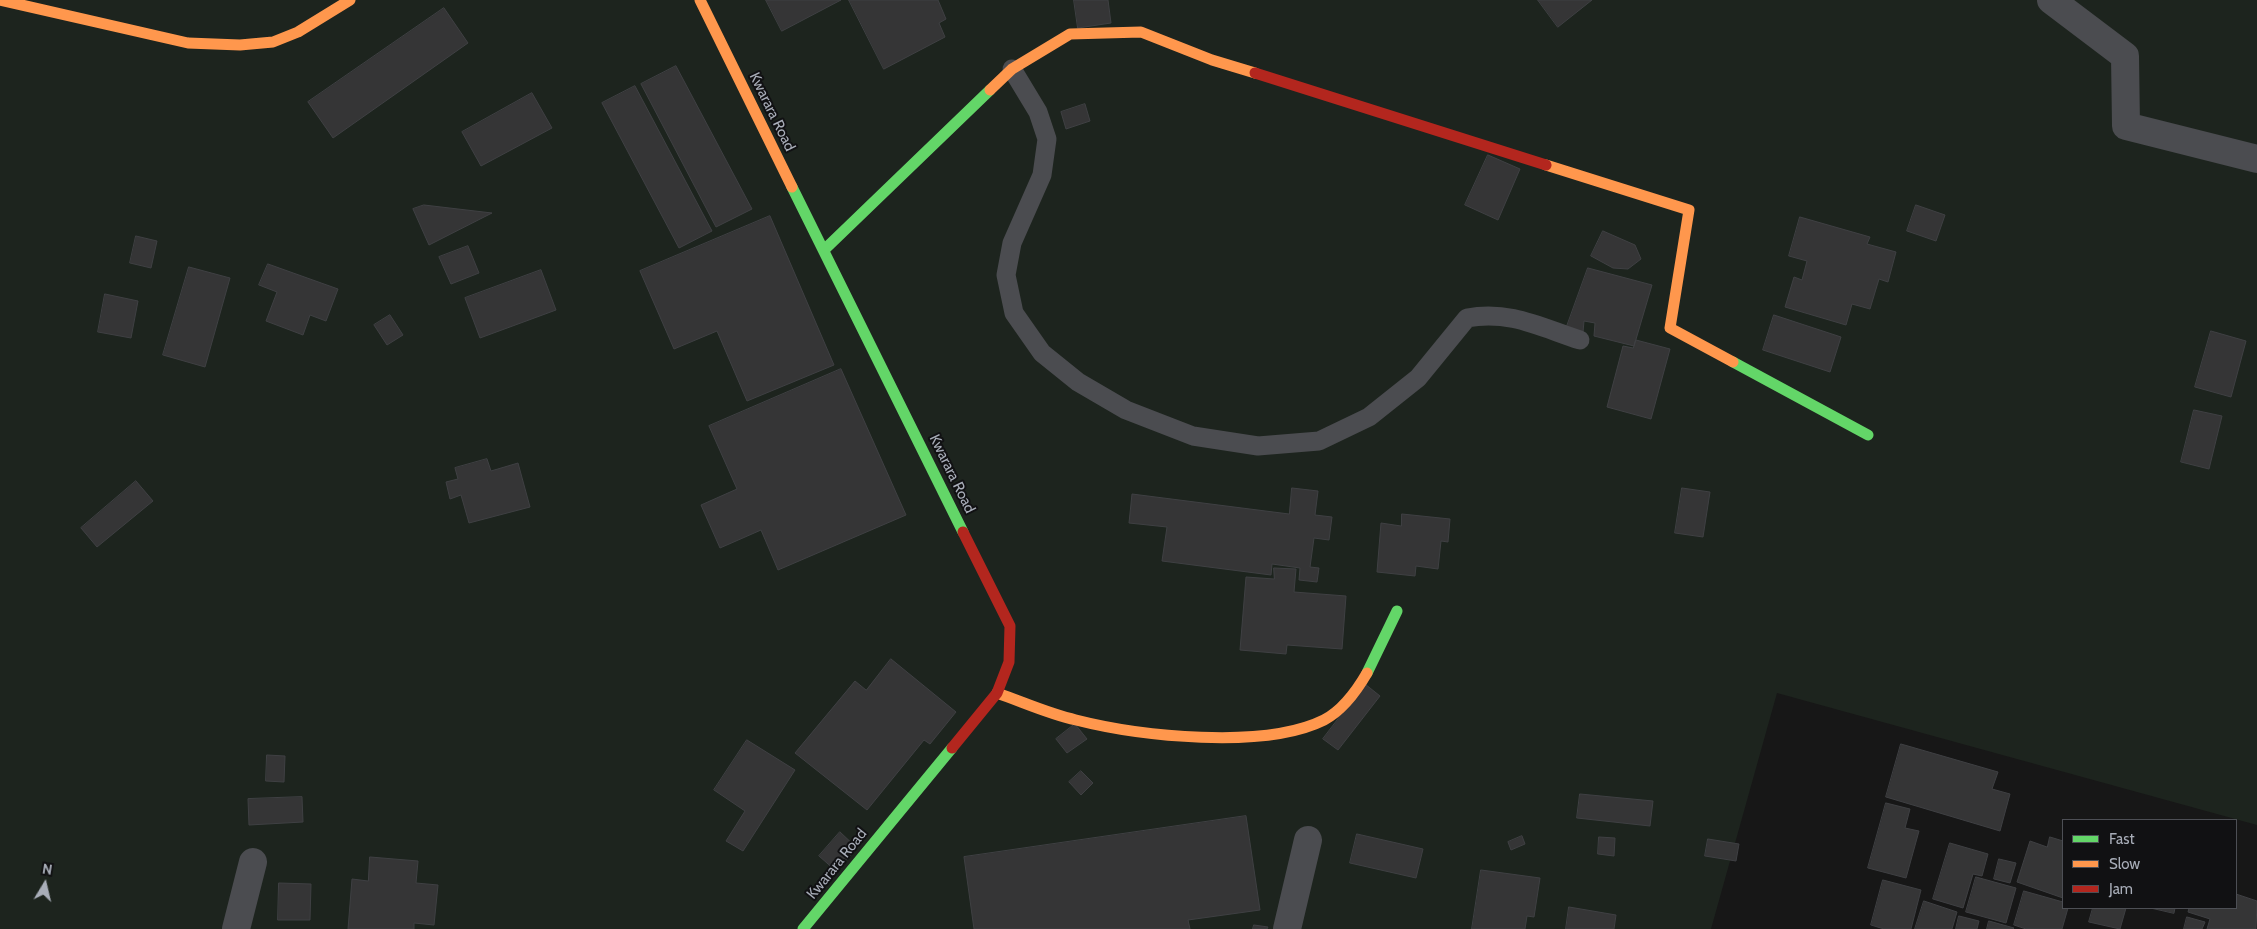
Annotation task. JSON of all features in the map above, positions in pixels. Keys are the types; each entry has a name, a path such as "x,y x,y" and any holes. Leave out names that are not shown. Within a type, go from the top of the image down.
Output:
{"street":[{"path":"0,0 188,43 240,45 273,42 298,32 350,0"},
{"name":"Kwarara Road","path":"700,0 1010,626 1009,662 997,693 803,929"},
{"path":"2051,0 2125,56 2126,126 2257,158"},
{"path":"824,250 1012,69 1070,34 1142,32 1212,60 1689,210 1670,328 1868,435"},
{"path":"997,693 1075,720 1138,732 1223,738 1276,733 1318,725 1346,705 1371,666 1397,611"},
{"path":"1287,929 1308,840"},
{"path":"236,929 252,862"}],"lane":[{"path":"1012,69 1038,112 1047,139 1042,175 1012,243 1006,275 1014,313 1042,353 1078,382 1126,410 1193,436 1258,446 1319,441 1369,417 1418,378 1467,318 1486,314 1508,316 1580,340"}],"shaded area":[{"path":"0,0 2257,0 2257,825 1777,693 1711,929 0,929"}],"building":[{"path":"766,0 841,0 782,31"},
{"path":"849,0 938,0 946,19 939,23 945,37 884,69"},
{"path":"1074,0 1108,0 1111,23 1078,28"},
{"path":"1538,0 1592,0 1558,27"},
{"path":"444,8 468,43 333,138 308,102"},
{"path":"676,66 752,209 716,227 641,84"},
{"path":"635,86 712,231 679,248 602,103"},
{"path":"532,93 552,128 481,166 462,132"},
{"path":"1085,104 1090,121 1066,129 1061,112"},
{"path":"1488,155 1520,169 1498,220 1465,205"},
{"path":"424,205 492,213 429,245 413,209"},
{"path":"1916,205 1945,215 1936,241 1907,231"},
{"path":"770,216 834,365 747,401 717,331 674,349 640,271"},
{"path":"1800,217 1870,237 1867,244 1896,252 1888,282 1879,279 1870,309 1852,304 1846,325 1785,307 1794,277 1802,280 1807,261 1789,256"},
{"path":"1603,231 1635,245 1641,259 1628,269 1613,268 1591,256"},
{"path":"136,236 157,241 151,268 130,263"},
{"path":"468,246 479,273 451,284 439,257"},
{"path":"268,264 338,289 326,321 310,315 303,335 266,321 277,292 259,285"},
{"path":"189,267 230,278 205,367 163,355"},
{"path":"1588,268 1652,285 1634,346 1594,336 1595,323 1584,321 1583,332 1566,329"},
{"path":"541,270 556,310 480,338 465,298"},
{"path":"105,294 138,301 131,338 98,332"},
{"path":"390,315 403,335 387,345 374,325"},
{"path":"1774,315 1841,337 1830,372 1763,350"},
{"path":"2211,331 2246,341 2231,397 2195,387"},
{"path":"1636,340 1670,349 1651,419 1607,407 1623,346 1633,348"},
{"path":"841,369 906,515 778,570 761,530 720,548 701,505 737,489 709,426"},
{"path":"2194,410 2222,416 2209,469 2181,462"},
{"path":"487,459 491,471 518,463 530,507 469,523 461,495 450,499 446,482 458,479 455,468"},
{"path":"136,481 153,501 97,547 81,528"},
{"path":"1292,488 1318,491 1315,515 1332,517 1329,540 1314,538 1310,567 1319,568 1317,582 1299,580 1300,568 1272,564 1271,575 1162,561 1167,527 1129,523 1132,494 1289,514"},
{"path":"1682,488 1710,492 1703,537 1675,533"},
{"path":"1402,514 1450,519 1448,542 1441,541 1438,569 1416,566 1415,576 1377,572 1381,523 1401,526"},
{"path":"1274,568 1296,569 1294,592 1346,596 1342,649 1287,645 1286,654 1240,650 1246,577 1274,579"},
{"path":"891,659 956,712 930,744 924,740 867,810 795,753 855,681 866,690"},
{"path":"1365,684 1380,696 1338,750 1323,739"},
{"path":"1075,724 1087,739 1067,753 1056,739"},
{"path":"747,740 795,770 743,851 726,841 745,811 714,790"},
{"path":"1901,744 1998,772 1992,789 2010,794 2000,831 1886,797"},
{"path":"267,755 285,756 284,782 266,781"},
{"path":"1081,771 1093,783 1081,795 1069,782"},
{"path":"1580,794 1653,801 1650,826 1577,818"},
{"path":"302,797 303,822 249,825 248,799"},
{"path":"1886,803 1910,809 1905,828 1919,831 1906,878 1868,868"},
{"path":"1246,816 1260,910 1188,920 1190,929 974,929 964,857"},
{"path":"840,832 857,848 836,871 819,856"},
{"path":"1357,834 1423,849 1416,878 1350,863"},
{"path":"1522,836 1525,844 1511,850 1508,842"},
{"path":"1599,837 1615,838 1614,856 1598,854"},
{"path":"2050,837 2062,841 2062,898 2017,882 2030,841 2047,847"},
{"path":"1708,839 1739,844 1736,861 1705,856"},
{"path":"1950,843 1988,854 1982,876 1973,874 1963,908 1933,899"},
{"path":"370,857 418,861 416,883 438,885 434,925 414,923 414,929 348,929 352,879 368,881"},
{"path":"1999,859 2016,863 2010,883 1994,879"},
{"path":"1481,870 1540,878 1534,917 1527,916 1525,929 1472,929"},
{"path":"1976,877 2016,888 2006,923 1966,912"},
{"path":"1883,880 1921,890 1911,929 1884,929 1871,925"},
{"path":"279,883 311,884 310,920 278,920"},
{"path":"2024,891 2062,902 2062,909 2068,909 2062,929 2026,929 2014,925"},
{"path":"2237,894 2257,901 2256,929 2207,929 2210,919 2188,912 2189,909 2237,909"},
{"path":"1924,901 1957,912 1952,929 1915,929"},
{"path":"1569,907 1616,915 1614,929 1566,929"},
{"path":"2093,909 2126,909 2120,929 2089,922"},
{"path":"2156,909 2175,909 2174,913"},
{"path":"1959,916 1979,921 1977,929 1956,929"},
{"path":"2187,917 2205,922 2202,929 2184,929"},
{"path":"1989,921 2014,928 1987,929"},
{"path":"1254,925 1268,927 1267,929 1253,929"}],"traffic: fast":[{"path":"824,250 990,90"},
{"path":"792,187 963,532"},
{"path":"1733,362 1868,435"},
{"path":"1367,673 1397,611"},
{"path":"803,929 952,748"}],"traffic: slow":[{"path":"0,0 188,43 240,45 273,42 298,32 350,0"},
{"path":"700,0 792,187"},
{"path":"990,90 1012,69 1070,34 1141,32 1212,60 1255,73"},
{"path":"1546,165 1689,210 1670,328 1733,362"},
{"path":"997,693 1056,715 1102,726 1166,735 1236,737 1269,735 1299,729 1324,720 1348,700 1367,673"}],"traffic: jam":[{"path":"1255,73 1546,165"},
{"path":"952,748 997,693 1009,662 1010,626 963,532"}]}
